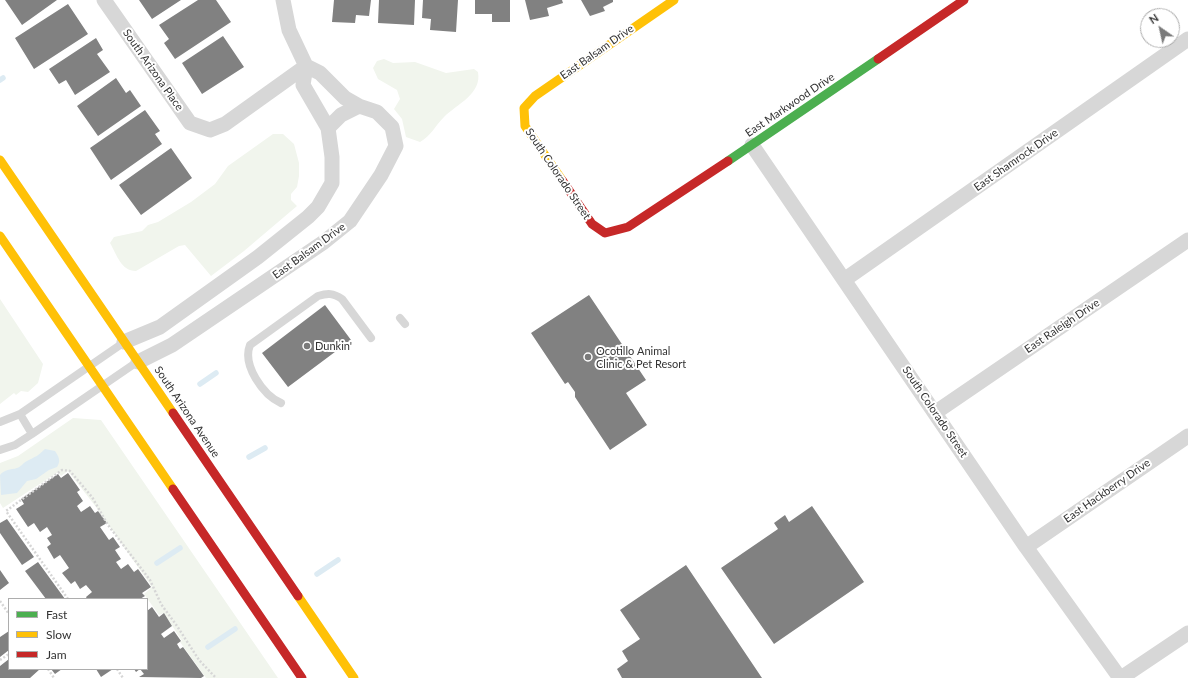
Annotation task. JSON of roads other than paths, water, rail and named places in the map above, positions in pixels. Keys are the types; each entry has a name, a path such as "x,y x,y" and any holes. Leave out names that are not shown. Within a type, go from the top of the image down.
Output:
{"main road":[{"name":"East Balsam Drive","path":"524,108 535,96 674,0"},
{"name":"East Markwood Drive","path":"628,227 752,145 964,0"},
{"name":"South Colorado Street","path":"524,108 526,126 592,224 605,233 628,227"},
{"name":"South Arizona Avenue","path":"0,160 354,678"},
{"path":"0,236 302,678"}],"street":[{"name":"South Arizona Place","path":"104,0 190,123 210,130 225,124 306,66"},
{"path":"124,342 160,327 258,258 318,207 332,183 332,157 328,128 303,85 306,66 289,30 283,0"},
{"name":"East Shamrock Drive","path":"844,280 1188,39"},
{"name":"East Balsam Drive","path":"138,362 172,345 324,242 350,221 381,175 396,146 392,127 377,112 359,106 335,89 320,73 306,66"},
{"path":"328,128 341,115 359,106"},
{"name":"South Colorado Street","path":"752,145 936,412 1026,547 1121,678"},
{"name":"East Raleigh Drive","path":"936,412 1188,240"},
{"name":"East Hackberry Drive","path":"1026,547 1188,436"},
{"path":"1121,678 1188,632"}],"lane":[{"path":"281,403 272,399 252,371 248,361 247,352 250,345 318,296 328,293 342,299 371,338"},
{"path":"0,422 20,414 124,342"},
{"path":"0,450 15,445 138,362"},
{"path":"20,414 32,434"}],"waterway":[{"path":"200,384 216,373"},
{"path":"249,457 265,448"},
{"path":"157,563 180,548"},
{"path":"317,574 338,560"},
{"path":"208,647 235,629"}],"place":[{"name":"Dunkin'","path":"307,346"},
{"name":"Ocotillo Animal Clinic & Pet Resort","path":"588,357"}]}
